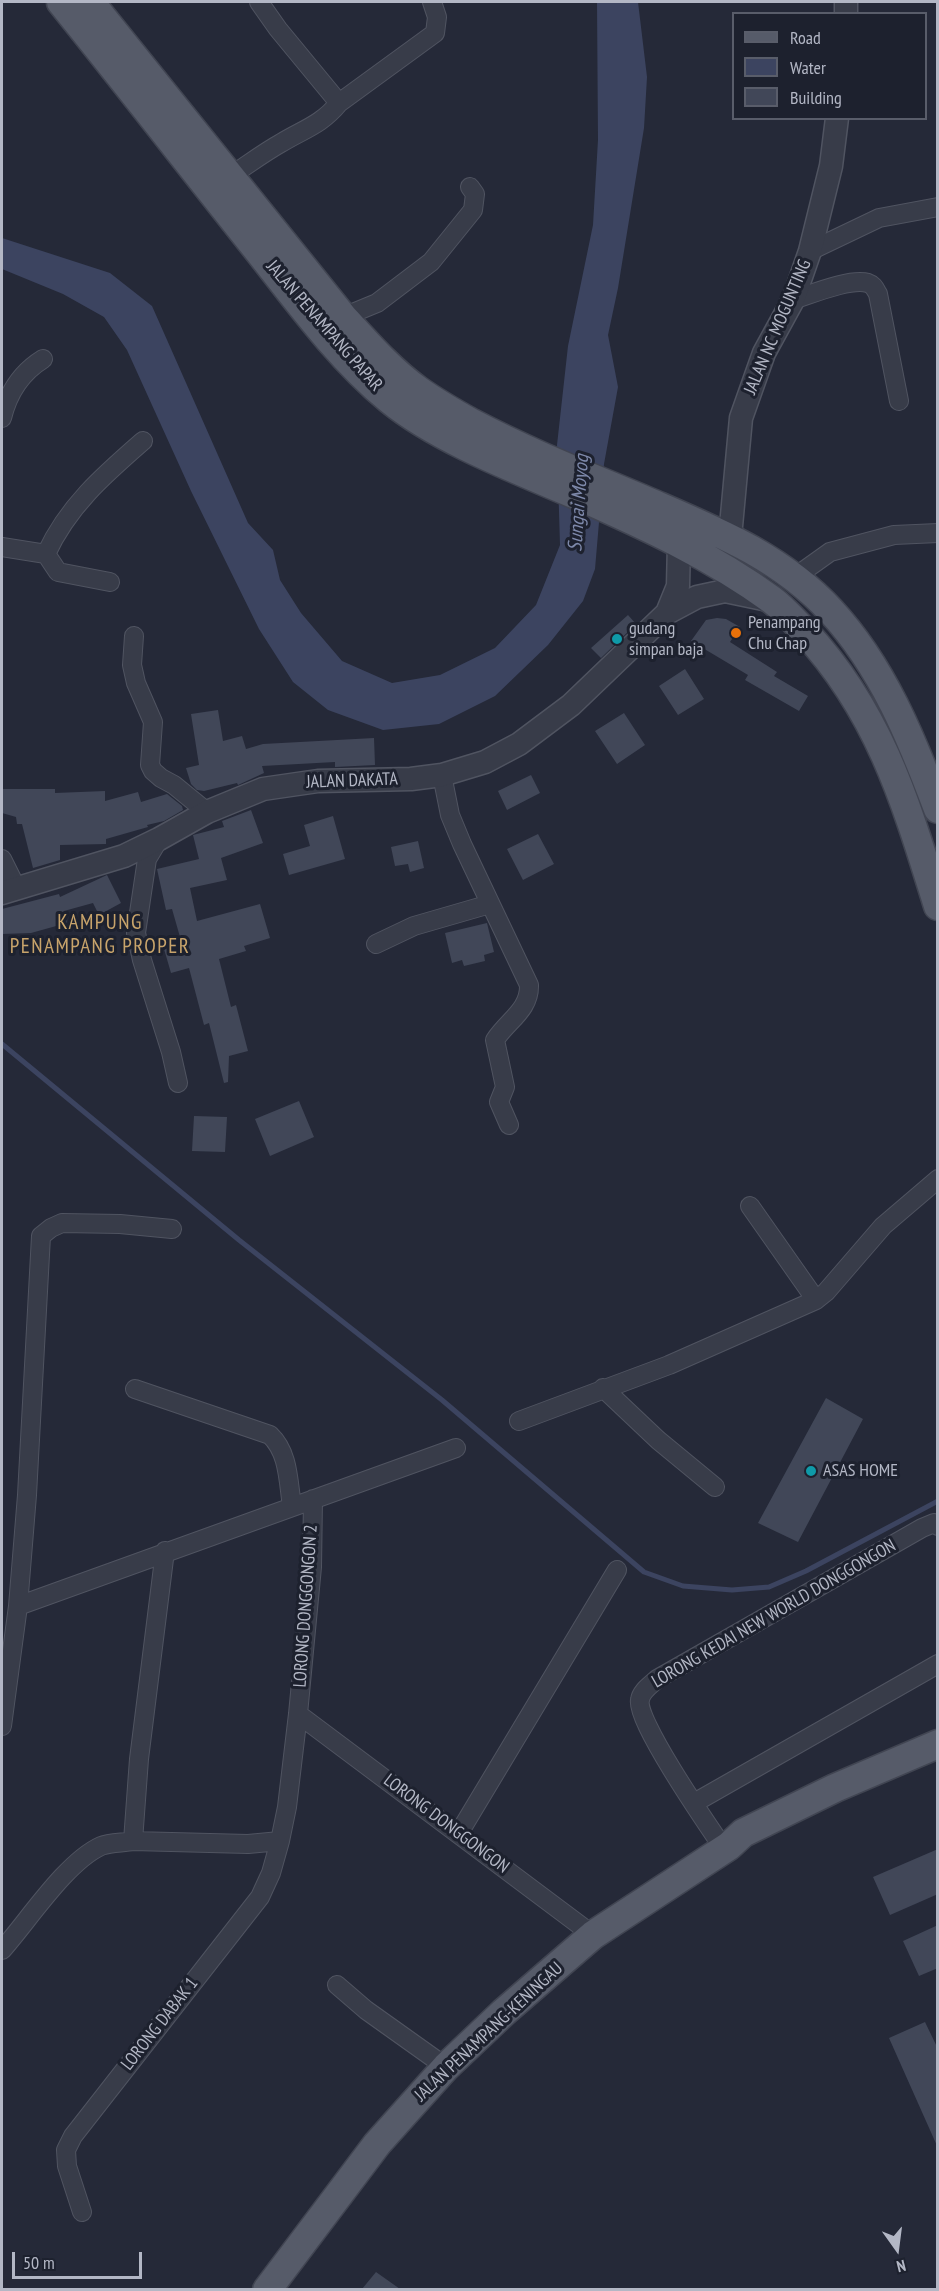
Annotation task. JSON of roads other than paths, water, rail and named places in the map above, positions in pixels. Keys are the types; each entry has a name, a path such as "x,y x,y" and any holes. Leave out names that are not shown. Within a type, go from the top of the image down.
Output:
{"main road":[{"name":"JALAN PENAMPANG PAPAR","path":"61,2 308,313 363,376 390,400 427,425 529,463 666,509 730,537 795,577 831,611 865,654 902,719 938,809"},
{"name":"JALAN PENAMPANG PAPAR","path":"90,2 343,317 384,361 416,389 471,422 529,463 709,559 774,602 816,644 849,687 879,740 906,803 938,906"},
{"name":"JALAN PENAMPANG-KENINGAU","path":"267,2289 377,2144 446,2067 504,2012 593,1935 727,1847 744,1833 835,1788 938,1744"},
{"name":"JALAN PENAMPANG-KENINGAU","path":"727,1847 748,1844 874,1785 938,1762"}],"street":[{"path":"259,2 278,29 339,103"},
{"path":"229,177 282,142 327,118 339,103 435,33 437,17 432,2"},
{"name":"JALAN NC MOGUNTING","path":"730,537 741,418 764,353 793,300 810,251 831,166 837,120"},
{"path":"343,317 377,303 432,262 473,210 475,194 470,187"},
{"path":"810,251 879,218 938,207"},
{"path":"793,300 857,282 873,286 878,294 899,401"},
{"path":"2,418 8,399 25,371 43,360"},
{"path":"46,554 63,523 87,491 143,441"},
{"path":"795,577 830,552 894,535 938,533"},
{"name":"JALAN DAKATA","path":"667,613 678,586 679,543"},
{"path":"2,547 46,554 58,572 110,582"},
{"name":"JALAN DAKATA","path":"9,891 123,856 207,812 262,789 279,785 329,781 442,776 485,762 519,744 571,705 667,613 697,597 725,591 774,602"},
{"path":"134,636 132,665 136,683 153,722 150,765 153,771 207,812"},
{"path":"442,776 450,815 529,986 530,996 527,1004 495,1040 505,1087 500,1102 509,1125"},
{"path":"159,839 147,859 136,933 178,1083"},
{"path":"2,859 9,891"},
{"path":"376,944 414,926 490,904"},
{"path":"519,1421 669,1365 816,1300 826,1292 883,1226 938,1179"},
{"path":"750,1206 816,1300"},
{"path":"2,1726 18,1606 27,1494 41,1236 62,1223 172,1228"},
{"path":"603,1388 658,1440 715,1487"},
{"path":"135,1389 270,1435 279,1444 285,1458 292,1506"},
{"path":"18,1606 165,1551 456,1448"},
{"name":"LORONG DONGGONGON 2","path":"280,1841 288,1807 298,1714 312,1567 313,1499"},
{"name":"LORONG KEDAI NEW WORLD DONGGONGON","path":"727,1847 694,1803 656,1743 642,1715 639,1701 646,1688 657,1679 922,1528 934,1523 938,1526"},
{"path":"134,1841 139,1759 165,1551"},
{"path":"459,1833 617,1570"},
{"path":"694,1803 938,1664"},
{"name":"LORONG DONGGONGON","path":"298,1714 593,1935"},
{"path":"2,1950 50,1892 82,1859 102,1846 134,1841 237,1844 280,1841"},
{"name":"LORONG DABAK 1","path":"82,2212 67,2166 66,2150 73,2136 260,1897 271,1873 280,1841"},
{"path":"337,1985 375,2017 446,2067"}],"water":[{"name":"Sungai Moyog","path":"597,2 638,2 647,77 644,128 608,335 618,387 604,464 595,569 583,601 548,645 495,696 439,724 383,730 328,710 293,682 259,629 191,491 127,350 104,317 63,294 2,269 2,238 110,273 152,306 248,523 273,550 280,580 301,613 342,661 392,683 440,675 495,648 536,605 560,545 557,445 568,346 593,225 598,140"}],"waterway":[{"path":"2,1044 239,1240 442,1400 644,1572 683,1586 732,1590 769,1587 806,1571 938,1501"}],"place":[{"name":"Penampang Chu Chap","path":"736,633"},
{"name":"gudang simpan baja","path":"617,639"},
{"name":"ASAS HOME","path":"811,1471"}],"district":[{"name":"KAMPUNG PENAMPANG PROPER","path":"100,935"}]}
